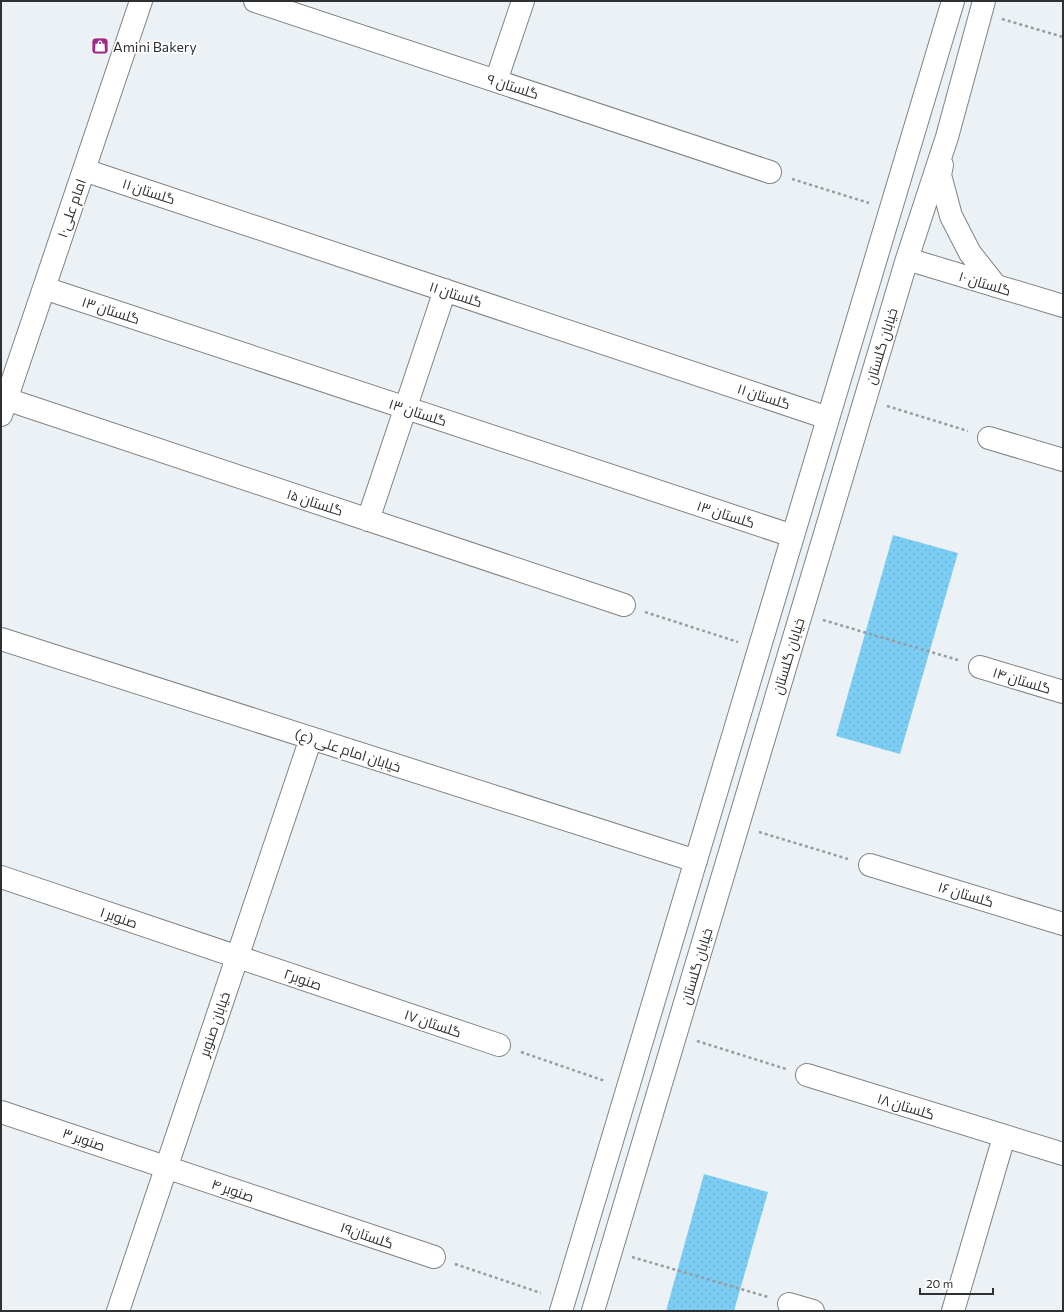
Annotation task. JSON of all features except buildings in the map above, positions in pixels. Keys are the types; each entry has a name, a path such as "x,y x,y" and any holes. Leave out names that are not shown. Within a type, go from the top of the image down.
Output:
{"street":[{"name":"امام علی۱۰","path":"4,407 141,1"},
{"name":"گلستان ۹","path":"255,1 770,172"},
{"path":"496,81 523,1"},
{"path":"563,1306 953,1"},
{"name":"خیابان گلستان","path":"593,1311 907,259 947,137 982,7"},
{"path":"947,137 940,175 951,216 970,253 996,286"},
{"name":"گلستان ۱۱","path":"84,170 828,418"},
{"name":"گلستان ۱۰","path":"907,259 1063,306"},
{"name":"گلستان ۱۳","path":"44,288 793,536"},
{"path":"368,520 446,290"},
{"name":"گلستان ۱۵","path":"4,407 368,520 624,605"},
{"path":"989,438 1063,460"},
{"name":"خیابان امام علی (ع)","path":"1,638 696,861"},
{"name":"گلستان ۱۴","path":"980,667 1063,692"},
{"name":"خیابان صنوبر","path":"118,1311 311,738"},
{"name":"گلستان ۱۶","path":"870,865 1063,924"},
{"name":"صنوبر ۱","path":"1,877 237,957"},
{"name":"صنوبر۲","path":"237,957 368,1001"},
{"name":"گلستان ۱۷","path":"368,1001 498,1045"},
{"name":"گلستان ۱۸","path":"807,1075 1063,1154"},
{"name":"صنوبر ۳","path":"1,1112 166,1167"},
{"path":"954,1311 1004,1137"},
{"name":"صنوبر ۴","path":"166,1167 300,1212"},
{"name":"گلستان۱۹","path":"300,1212 434,1257"},
{"path":"789,1304 813,1311"}],"path":[{"path":"982,7 1063,37"},
{"path":"770,172 890,209"},
{"path":"865,400 989,438"},
{"path":"624,605 759,649"},
{"path":"801,613 980,667"},
{"path":"738,825 870,865"},
{"path":"675,1035 807,1075"},
{"path":"498,1045 628,1088"},
{"path":"611,1251 789,1304"},
{"path":"434,1257 563,1306"}],"shaded area":[{"path":"893,535 958,553 900,754 836,736"},
{"path":"704,1174 768,1192 734,1311 666,1311"}],"place":[{"name":"Amini Bakery","path":"100,46"}]}
